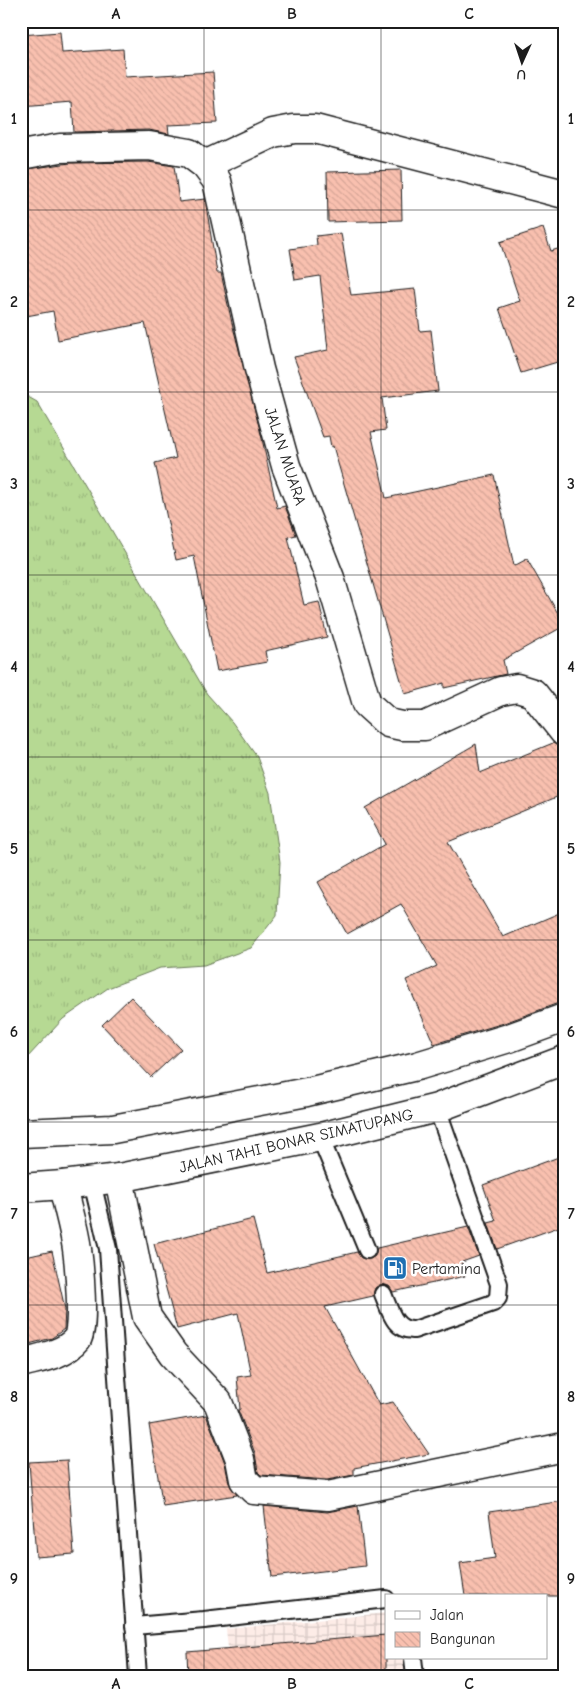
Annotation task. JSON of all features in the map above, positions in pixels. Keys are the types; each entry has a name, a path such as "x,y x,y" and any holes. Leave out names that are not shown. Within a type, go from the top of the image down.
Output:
{"main road":[{"path":"205,165 272,133 314,129 564,194"},
{"name":"JALAN MUARA","path":"21,155 60,148 149,146 189,152 205,165 217,181 260,369 286,466 330,578 368,704 388,723 402,726 426,726 501,691 517,688 533,693 564,732"},
{"path":"21,1133 113,1129 307,1092 417,1066 509,1038 564,1018"},
{"name":"JALAN TAHI BONAR SIMATUPANG","path":"21,1188 119,1178 320,1138 437,1108 564,1060"},
{"path":"119,1178 147,1317 173,1354 218,1402 240,1459 244,1480 254,1490 328,1496 564,1447"},
{"path":"21,1363 54,1355 68,1347 78,1339 82,1323 77,1248 62,1185"}],"lane":[{"path":"383,1294 397,1324 408,1330 414,1330 493,1303 498,1298 499,1284 437,1108"},
{"path":"320,1138 367,1250"},
{"path":"92,1182 108,1249 138,1676"},
{"path":"134,1626 385,1599"},
{"path":"413,1660 415,1676"}],"shaded area":[{"path":"385,1613 385,1660 406,1660 407,1676 231,1676 226,1629"}],"green space":[{"path":"21,393 37,402 207,694 232,722 257,757 270,793 280,862 277,915 251,948 204,965 160,968 108,988 63,1019 21,1063"}],"building":[{"path":"60,32 62,53 123,49 125,77 213,72 217,123 168,125 169,134 149,130 74,132 72,102 21,106 21,35"},
{"path":"148,162 174,166 179,202 205,199 217,273 221,273 261,434 277,508 285,506 296,535 288,537 304,605 319,602 327,637 265,651 267,662 217,671 194,556 176,560 155,463 176,458 145,323 58,340 53,311 21,317 21,170 70,163"},
{"path":"401,170 402,220 328,222 327,172"},
{"path":"543,228 551,251 564,247 564,360 521,373 499,308 520,301 500,242"},
{"path":"341,233 351,295 415,289 420,331 431,330 438,391 382,398 386,430 371,432 386,498 494,475 514,566 527,559 564,624 564,626 503,660 506,674 444,688 444,683 405,694 333,446 331,447 329,436 323,437 294,357 328,350 320,276 295,280 290,249 317,245 316,236"},
{"path":"553,743 559,747 564,758 564,794 448,842 503,937 564,911 564,1001 504,1023 434,1044 406,980 437,966 401,904 347,934 318,882 385,844 365,808 476,744 480,773"},
{"path":"131,997 181,1049 151,1077 102,1025"},
{"path":"564,1155 564,1225 497,1249 488,1223 496,1221 483,1185"},
{"path":"253,1219 267,1273 357,1252 361,1258 370,1259 375,1256 377,1248 468,1227 479,1256 462,1262 465,1276 393,1292 389,1286 380,1285 375,1288 373,1296 325,1307 379,1405 393,1402 429,1454 354,1468 354,1475 327,1480 261,1475 258,1472 255,1453 238,1410 240,1409 237,1377 251,1375 238,1313 177,1329 154,1244"},
{"path":"52,1251 65,1309 64,1329 52,1338 21,1346 21,1258"},
{"path":"206,1415 225,1463 229,1483 237,1495 163,1506 149,1425"},
{"path":"67,1460 74,1554 36,1557 29,1462"},
{"path":"564,1501 564,1596 548,1596 548,1594 465,1594 460,1563 495,1558 489,1512"},
{"path":"264,1506 327,1512 358,1506 365,1566 272,1577"},
{"path":"385,1635 386,1676 188,1676 187,1652"}],"place":[{"name":"Pertamina","path":"395,1268"}]}
